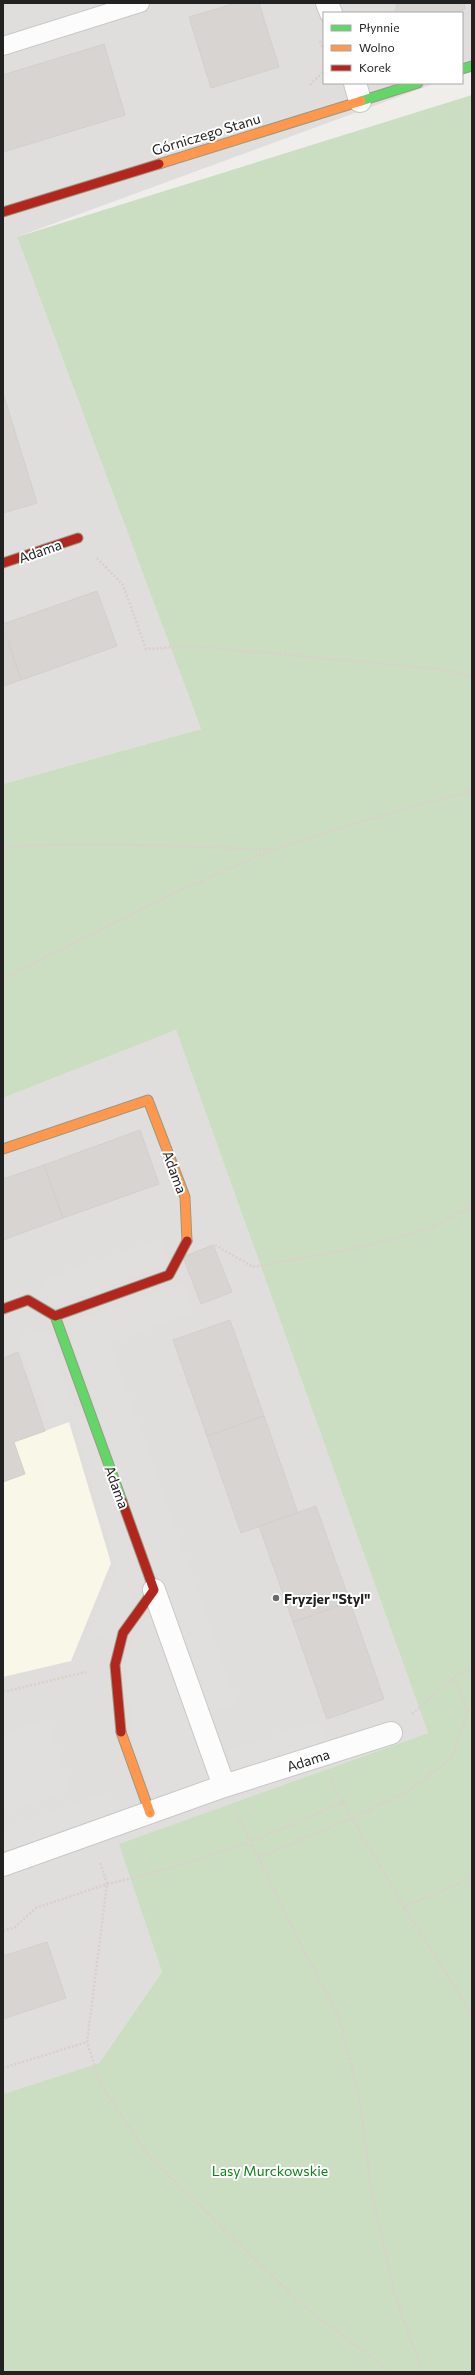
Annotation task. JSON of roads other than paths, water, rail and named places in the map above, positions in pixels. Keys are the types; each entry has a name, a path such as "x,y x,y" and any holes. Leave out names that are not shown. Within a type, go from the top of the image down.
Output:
{"street":[{"name":"Górniczego Stanu","path":"3,212 357,92 411,84"},
{"name":"Adama","path":"3,563 78,538"},
{"name":"Adama","path":"3,1149 148,1100 186,1197 188,1238 169,1274 56,1316 224,1786"},
{"path":"3,1309 28,1300 56,1316"},
{"path":"150,1814 121,1736 115,1665 123,1633 154,1590"},
{"name":"Adama","path":"3,1865 92,1835 224,1786 391,1733"}],"lane":[{"path":"3,46 140,3"}],"place":[{"name":"Fryzjer \"Styl\"","path":"276,1598"}],"park label":[{"name":"Lasy Murckowskie","path":"270,2170"}]}
